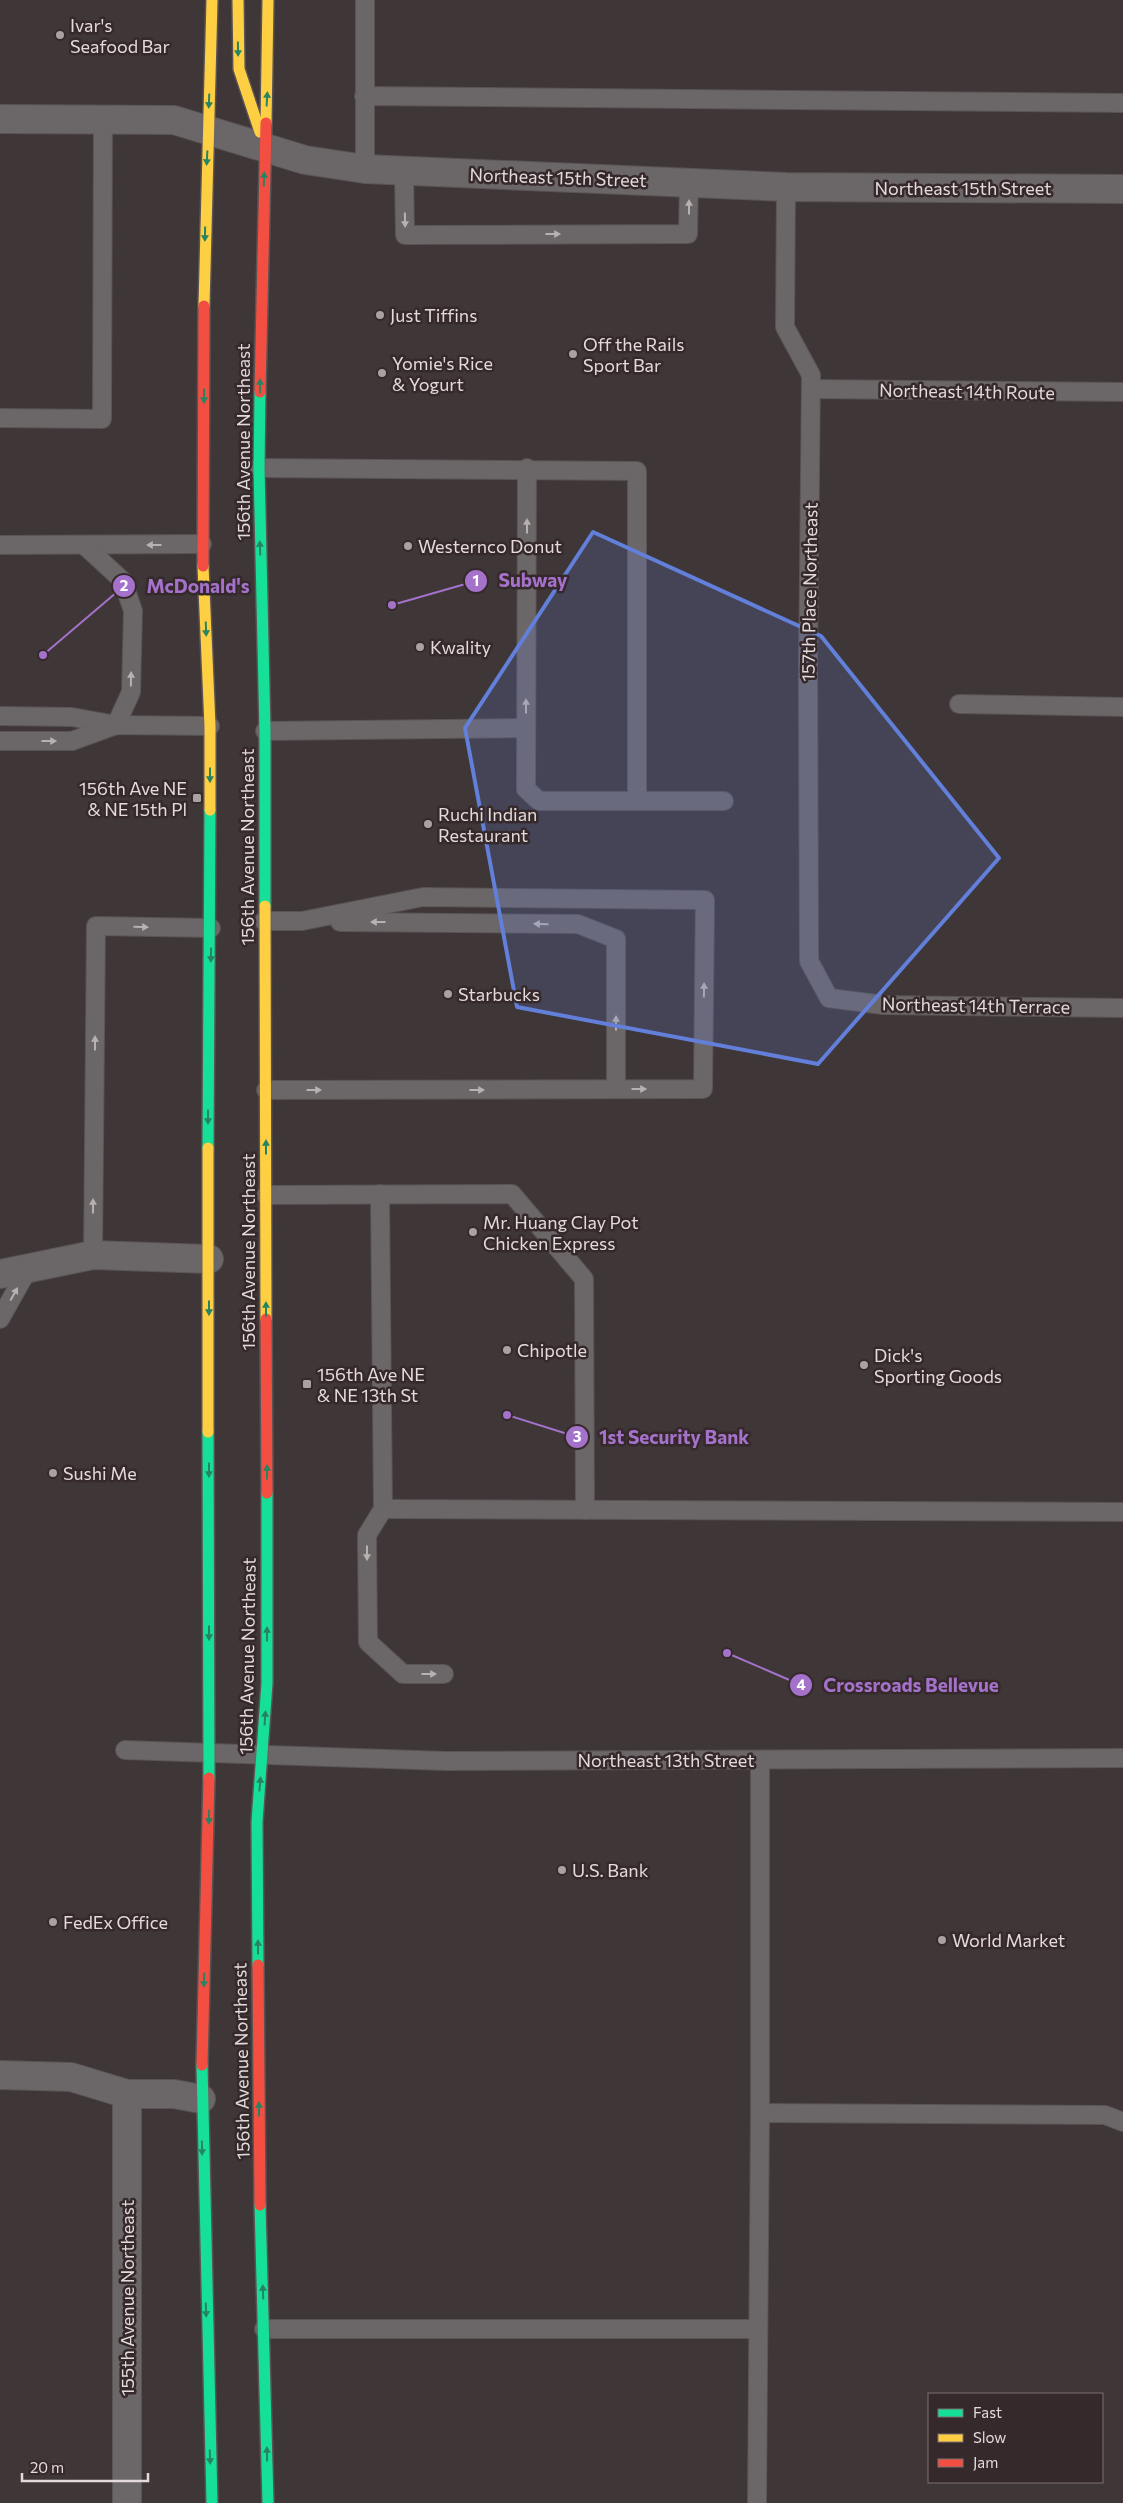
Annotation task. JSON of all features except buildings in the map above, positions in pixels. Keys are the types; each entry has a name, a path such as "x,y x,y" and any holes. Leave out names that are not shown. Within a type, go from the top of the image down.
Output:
{"main road":[{"name":"156th Avenue Northeast","path":"212,0 204,285 205,463 202,544 210,726 212,928 208,1101 209,1751 201,2099 212,2503"},
{"path":"238,0 238,69 265,148"},
{"name":"156th Avenue Northeast","path":"268,0 259,468 265,731 267,1683 257,1832 259,2158 268,2503"}],"street":[{"name":"Northeast 15th Street","path":"0,119 174,120 304,160 365,170 689,181 786,187 1123,189"},
{"path":"0,1274 93,1255 209,1259"},
{"path":"0,2075 70,2077 127,2094 174,2094 201,2099"},
{"name":"155th Avenue Northeast","path":"127,2094 127,2503"}],"lane":[{"path":"365,0 365,170"},
{"path":"364,96 1123,103"},
{"path":"0,418 102,419 103,119"},
{"path":"404,172 405,235 688,234 689,181"},
{"name":"157th Place Northeast","path":"786,187 785,327 811,375 808,662 808,960 829,998"},
{"name":"Northeast 14th Route","path":"811,389 1123,392"},
{"path":"259,468 527,468 637,471 637,801"},
{"path":"527,468 526,789 540,801 724,801"},
{"path":"0,545 202,544"},
{"path":"0,740 72,741 116,725 131,692 133,611 123,581 84,545"},
{"path":"960,704 1123,707"},
{"path":"0,716 72,717 116,725 210,726"},
{"path":"265,731 526,728"},
{"path":"266,1090 703,1089 705,900 423,897 302,921"},
{"path":"264,921 578,924 616,939 616,1089"},
{"path":"93,1255 96,926 212,928"},
{"name":"Northeast 14th Terrace","path":"829,998 883,1005 1123,1008"},
{"path":"380,1194 383,1509 367,1535 368,1642 403,1674 444,1674"},
{"path":"266,1195 512,1194 584,1279 586,1510"},
{"path":"0,1320 28,1269"},
{"path":"383,1509 1123,1512"},
{"name":"Northeast 13th Street","path":"125,1750 209,1751 262,1753 299,1757 446,1762 1123,1758"},
{"path":"757,2503 760,1760"},
{"path":"760,2113 1105,2115 1123,2122"},
{"path":"264,2329 758,2329"}],"highlighted area":[{"path":"593,532 821,636 999,858 818,1064 517,1007 465,728"}],"traffic: fast":[{"path":"260,392 259,468 265,731 265,906"},
{"path":"208,1148 210,810"},
{"path":"208,1432 209,1778"},
{"path":"258,1965 257,1822 267,1683 267,1493"},
{"path":"202,2065 212,2503"},
{"path":"260,2205 268,2503"}],"traffic: slow":[{"path":"204,306 212,0"},
{"path":"238,0 239,69 260,132"},
{"path":"266,123 268,0"},
{"path":"203,566 210,726 210,810"},
{"path":"265,906 266,1319"},
{"path":"208,1148 208,1432"}],"traffic: jam":[{"path":"260,392 266,123"},
{"path":"203,566 204,306"},
{"path":"266,1319 267,1493"},
{"path":"202,2065 209,1778"},
{"path":"258,1965 260,2205"}],"place":[{"name":"Ivar's Seafood Bar","path":"60,35"},
{"name":"Just Tiffins","path":"380,315"},
{"name":"Off the Rails Sport Bar","path":"573,354"},
{"name":"Yomie's Rice & Yogurt","path":"382,373"},
{"name":"Westernco Donut","path":"408,546"},
{"name":"Subway","path":"392,605"},
{"name":"Kwality","path":"420,647"},
{"name":"McDonald's","path":"43,655"},
{"name":"156th Ave NE & NE 15th Pl","path":"197,798"},
{"name":"Ruchi Indian Restaurant","path":"428,824"},
{"name":"Starbucks","path":"448,994"},
{"name":"Mr. Huang Clay Pot Chicken Express","path":"473,1232"},
{"name":"Chipotle","path":"507,1350"},
{"name":"Dick's Sporting Goods","path":"864,1365"},
{"name":"156th Ave NE & NE 13th St","path":"307,1384"},
{"name":"1st Security Bank","path":"507,1415"},
{"name":"Sushi Me","path":"53,1473"},
{"name":"Crossroads Bellevue","path":"727,1653"},
{"name":"U.S. Bank","path":"562,1870"},
{"name":"FedEx Office","path":"53,1922"},
{"name":"World Market","path":"942,1940"}]}
